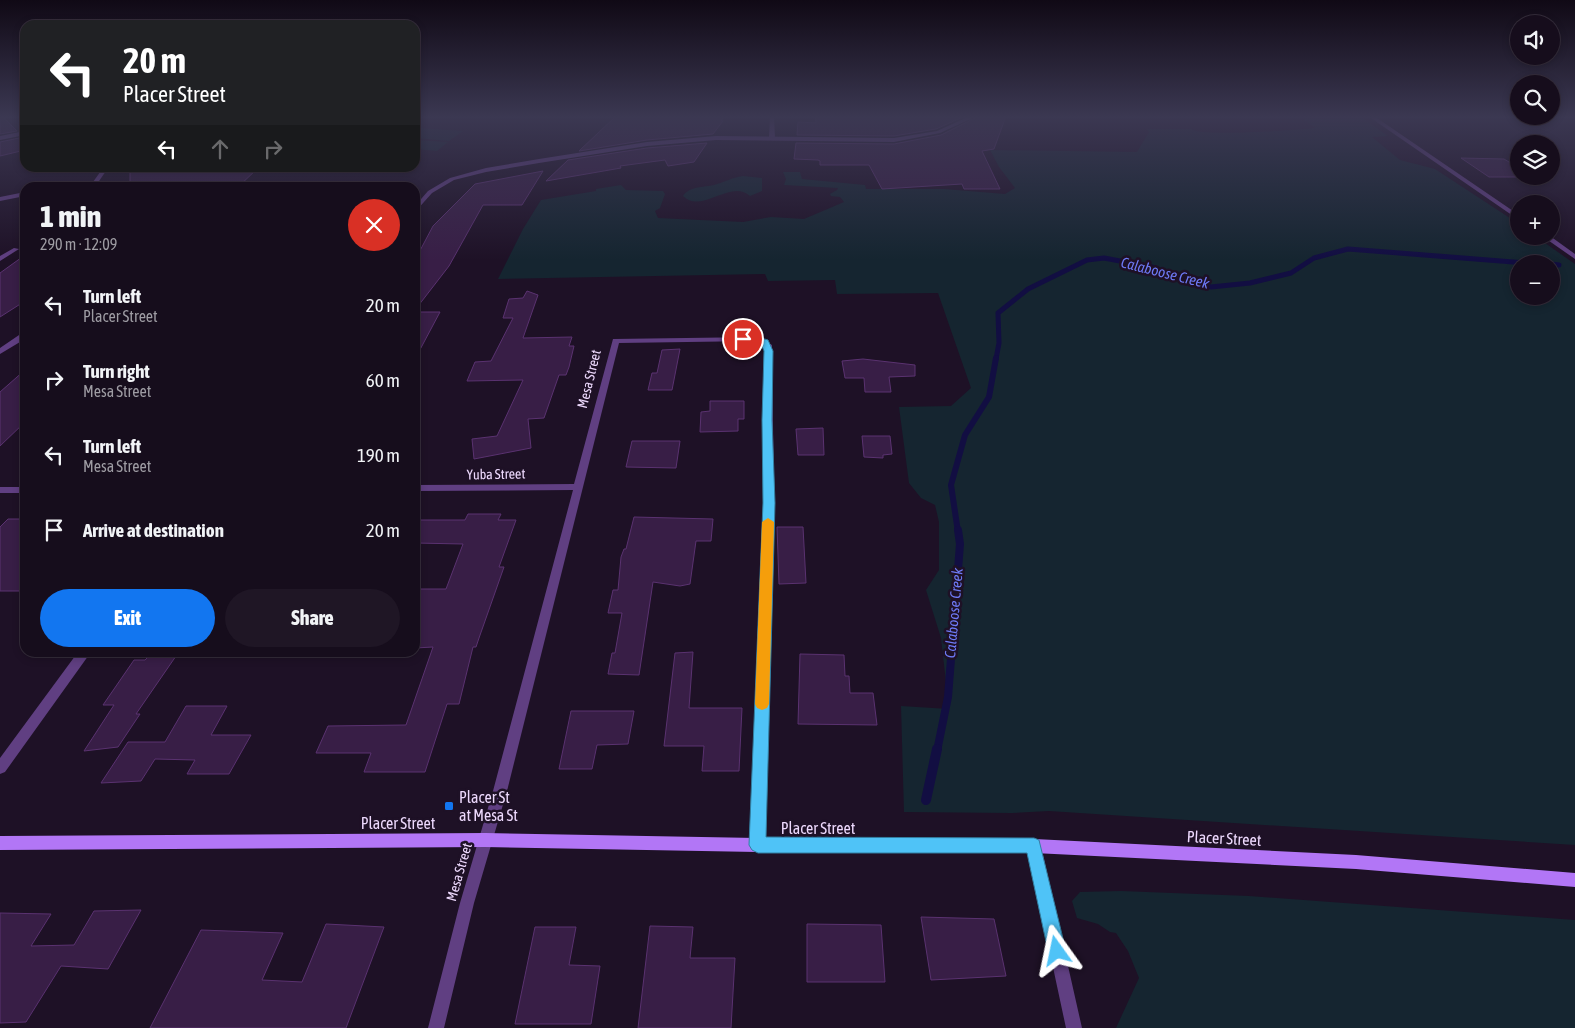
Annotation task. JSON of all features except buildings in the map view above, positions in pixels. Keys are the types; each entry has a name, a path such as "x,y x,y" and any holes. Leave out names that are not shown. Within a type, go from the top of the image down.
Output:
{"main road":[{"name":"Placer Street","path":"0,843 485,840 758,845 1034,846 1356,862 1575,880"}],"street":[{"path":"420,203 430,192 452,179 519,164"},
{"path":"1440,164 1510,212"},
{"path":"0,199 20,195"},
{"path":"1558,245 1575,256"},
{"path":"0,259 16,248"},
{"path":"1,350 20,338"},
{"name":"Mesa Street","path":"436,1028 485,840 500,791 616,341 758,339 768,345 769,503 758,845"},
{"name":"Yuba Street","path":"420,488 578,487"},
{"path":"0,490 20,490"},
{"path":"0,768 82,657"},
{"path":"1034,846 1074,1028"}],"shaded area":[{"path":"997,164 1415,164 1435,169 1510,218 1510,245 1548,245 1575,264 1575,845 1049,811 1012,813 904,812 901,706 949,709 941,638 926,590 939,570 939,522 935,505 921,498 909,483 899,407 951,406 971,388 938,293 837,294 835,280 768,281 765,274 498,279 523,229 541,200 596,191 596,189 621,185 626,190 663,191 665,194 660,208 655,211 658,218 743,222 771,217 804,219 844,202 840,197 831,196 830,194 838,188 784,185 786,179 783,172 800,172 802,179 865,185 866,189 944,189 1005,194 1015,188"},
{"path":"743,176 762,178 762,191 750,196 734,191 698,201 690,201 683,196 694,188 713,185"},
{"path":"1121,891 1249,896 1575,920 1575,1028 1116,1028 1139,978 1128,951 1116,933 1110,932 1098,924 1077,918 1072,901 1080,892"}],"waterway":[{"name":"Calaboose Creek","path":"996,359 999,343 998,313 1028,289 1087,260 1104,258 1152,267 1211,287 1250,283 1291,273 1314,258 1348,249 1510,262"},
{"name":"Calaboose Creek","path":"958,532 951,485 965,435 989,397 996,358"},
{"name":"Calaboose Creek","path":"937,751 948,697 960,544 958,530"},
{"name":"Calaboose Creek","path":"926,800 937,749"}],"slow traffic":[{"path":"762,704 768,522"}],"place":[{"name":"Placer St at Mesa St","path":"449,806"}],"route":[{"path":"743,339 758,339 765,342 768,345 769,351 767,420 769,503 758,845 1034,846 1057,951"}]}
